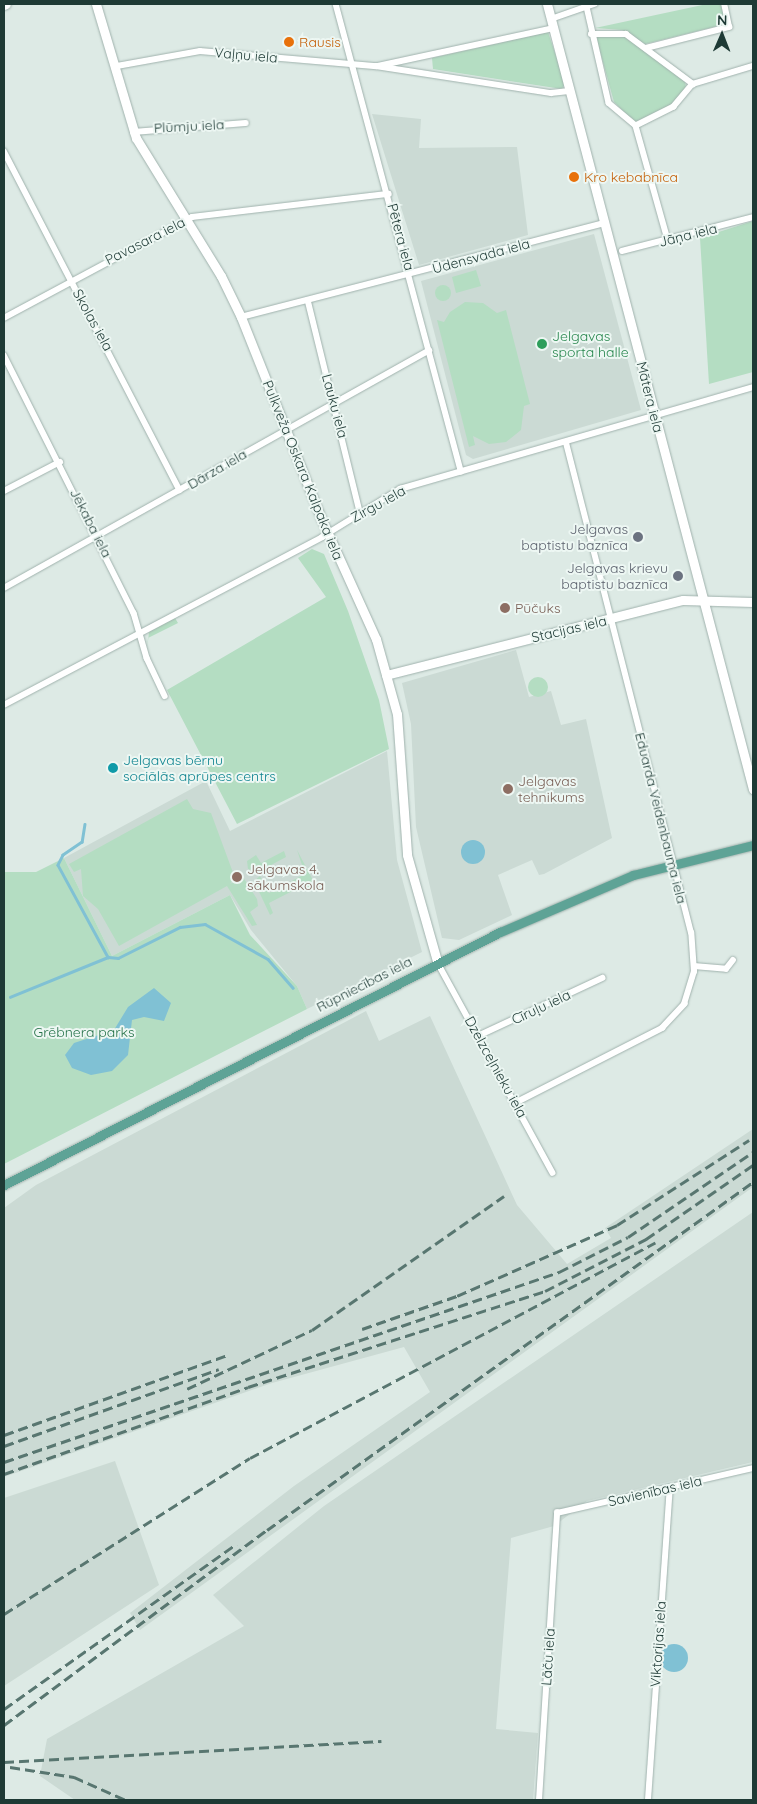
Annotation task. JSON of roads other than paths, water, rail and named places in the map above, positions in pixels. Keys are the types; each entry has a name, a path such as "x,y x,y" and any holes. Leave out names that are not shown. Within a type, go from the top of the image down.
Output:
{"main road":[{"name":"Rūpniecības iela","path":"4,1185 437,961 594,892 673,864 753,845"}],"street":[{"name":"Pulkveža Oskara Kalpaka iela","path":"96,4 117,66 133,132 187,219 241,317 328,533 376,639 398,724 407,854 437,961"},
{"name":"Pētera iela","path":"336,4 411,274 461,472"},
{"name":"Mātera iela","path":"547,4 753,790"},
{"path":"551,19 594,4"},
{"path":"646,48 729,27 724,4"},
{"path":"587,7 591,34 609,104 636,126 668,240"},
{"name":"Vaļņu iela","path":"376,66 554,28"},
{"path":"591,34 619,32 646,48 693,84"},
{"name":"Vaļņu iela","path":"117,66 200,51 376,66 526,91 571,91"},
{"path":"636,126 674,107 693,84 753,66"},
{"name":"Plūmju iela","path":"133,132 246,123"},
{"name":"Skolas iela","path":"4,150 180,490"},
{"name":"Pavasara iela","path":"4,318 71,280 187,219 389,194"},
{"name":"Jāņa iela","path":"622,251 753,218"},
{"name":"Ūdensvada iela","path":"241,317 605,223"},
{"name":"Lauku iela","path":"308,300 336,402 360,512"},
{"name":"Dārza iela","path":"4,588 429,350"},
{"name":"Jēkaba iela","path":"4,355 98,536 142,632 147,658 166,696"},
{"name":"Zirgu iela","path":"4,705 328,533 400,489 566,443 654,414 753,387"},
{"name":"Eduarda Veidenbauma iela","path":"517,1102 662,1028 687,998 694,966 691,933 566,443"},
{"path":"4,492 60,462"},
{"name":"Stacijas iela","path":"386,674 702,598 753,602"},
{"path":"694,966 726,970 733,960"},
{"name":"Dzelzceļnieku iela","path":"437,961 517,1102 553,1173"},
{"name":"Cīruļu iela","path":"480,1035 602,978"},
{"name":"Savienības iela","path":"556,1513 753,1468"},
{"name":"Viktorijas iela","path":"648,1800 670,1488"},
{"name":"Lāču iela","path":"539,1800 556,1513"}],"water":[{"path":"473,840 482,843 485,852 482,861 473,864 464,861 461,852 464,843"},
{"path":"154,988 171,1003 164,1021 144,1017 132,1020 128,1055 112,1071 91,1075 72,1068 65,1055 74,1043 114,1030 128,1007"},
{"path":"674,1644 684,1648 688,1658 684,1668 674,1672 664,1668 660,1658 664,1648"}],"waterway":[{"path":"85,824 82,842 63,855 58,865 108,957 118,958 180,927 205,924 268,959 293,988"},
{"path":"10,997 108,957"}],"railway":[{"path":"362,1329 457,1296 617,1225 749,1140"},
{"path":"4,1462 559,1272 628,1237 753,1152"},
{"path":"4,1474 248,1387 545,1291 646,1239 753,1165"},
{"path":"4,1725 267,1530 753,1182"},
{"path":"187,1389 312,1330 504,1196"},
{"path":"4,1614 250,1458 655,1243"},
{"path":"4,1435 227,1355"},
{"path":"4,1446 219,1369"},
{"path":"4,1709 236,1544"},
{"path":"4,1762 381,1741"},
{"path":"10,1767 74,1777 126,1800"}],"place":[{"name":"Rausis","path":"289,42"},
{"name":"Kro kebabnīca","path":"574,177"},
{"name":"Jelgavas sporta halle","path":"542,344"},
{"name":"Jelgavas baptistu baznīca","path":"638,537"},
{"name":"Jelgavas krievu baptistu baznīca","path":"678,576"},
{"name":"Pūčuks","path":"505,608"},
{"name":"Jelgavas bērnu sociālās aprūpes centrs","path":"113,768"},
{"name":"Jelgavas tehnikums","path":"508,789"},
{"name":"Jelgavas 4. sākumskola","path":"237,877"}],"park label":[{"name":"Grēbnera parks","path":"84,1032"}]}
